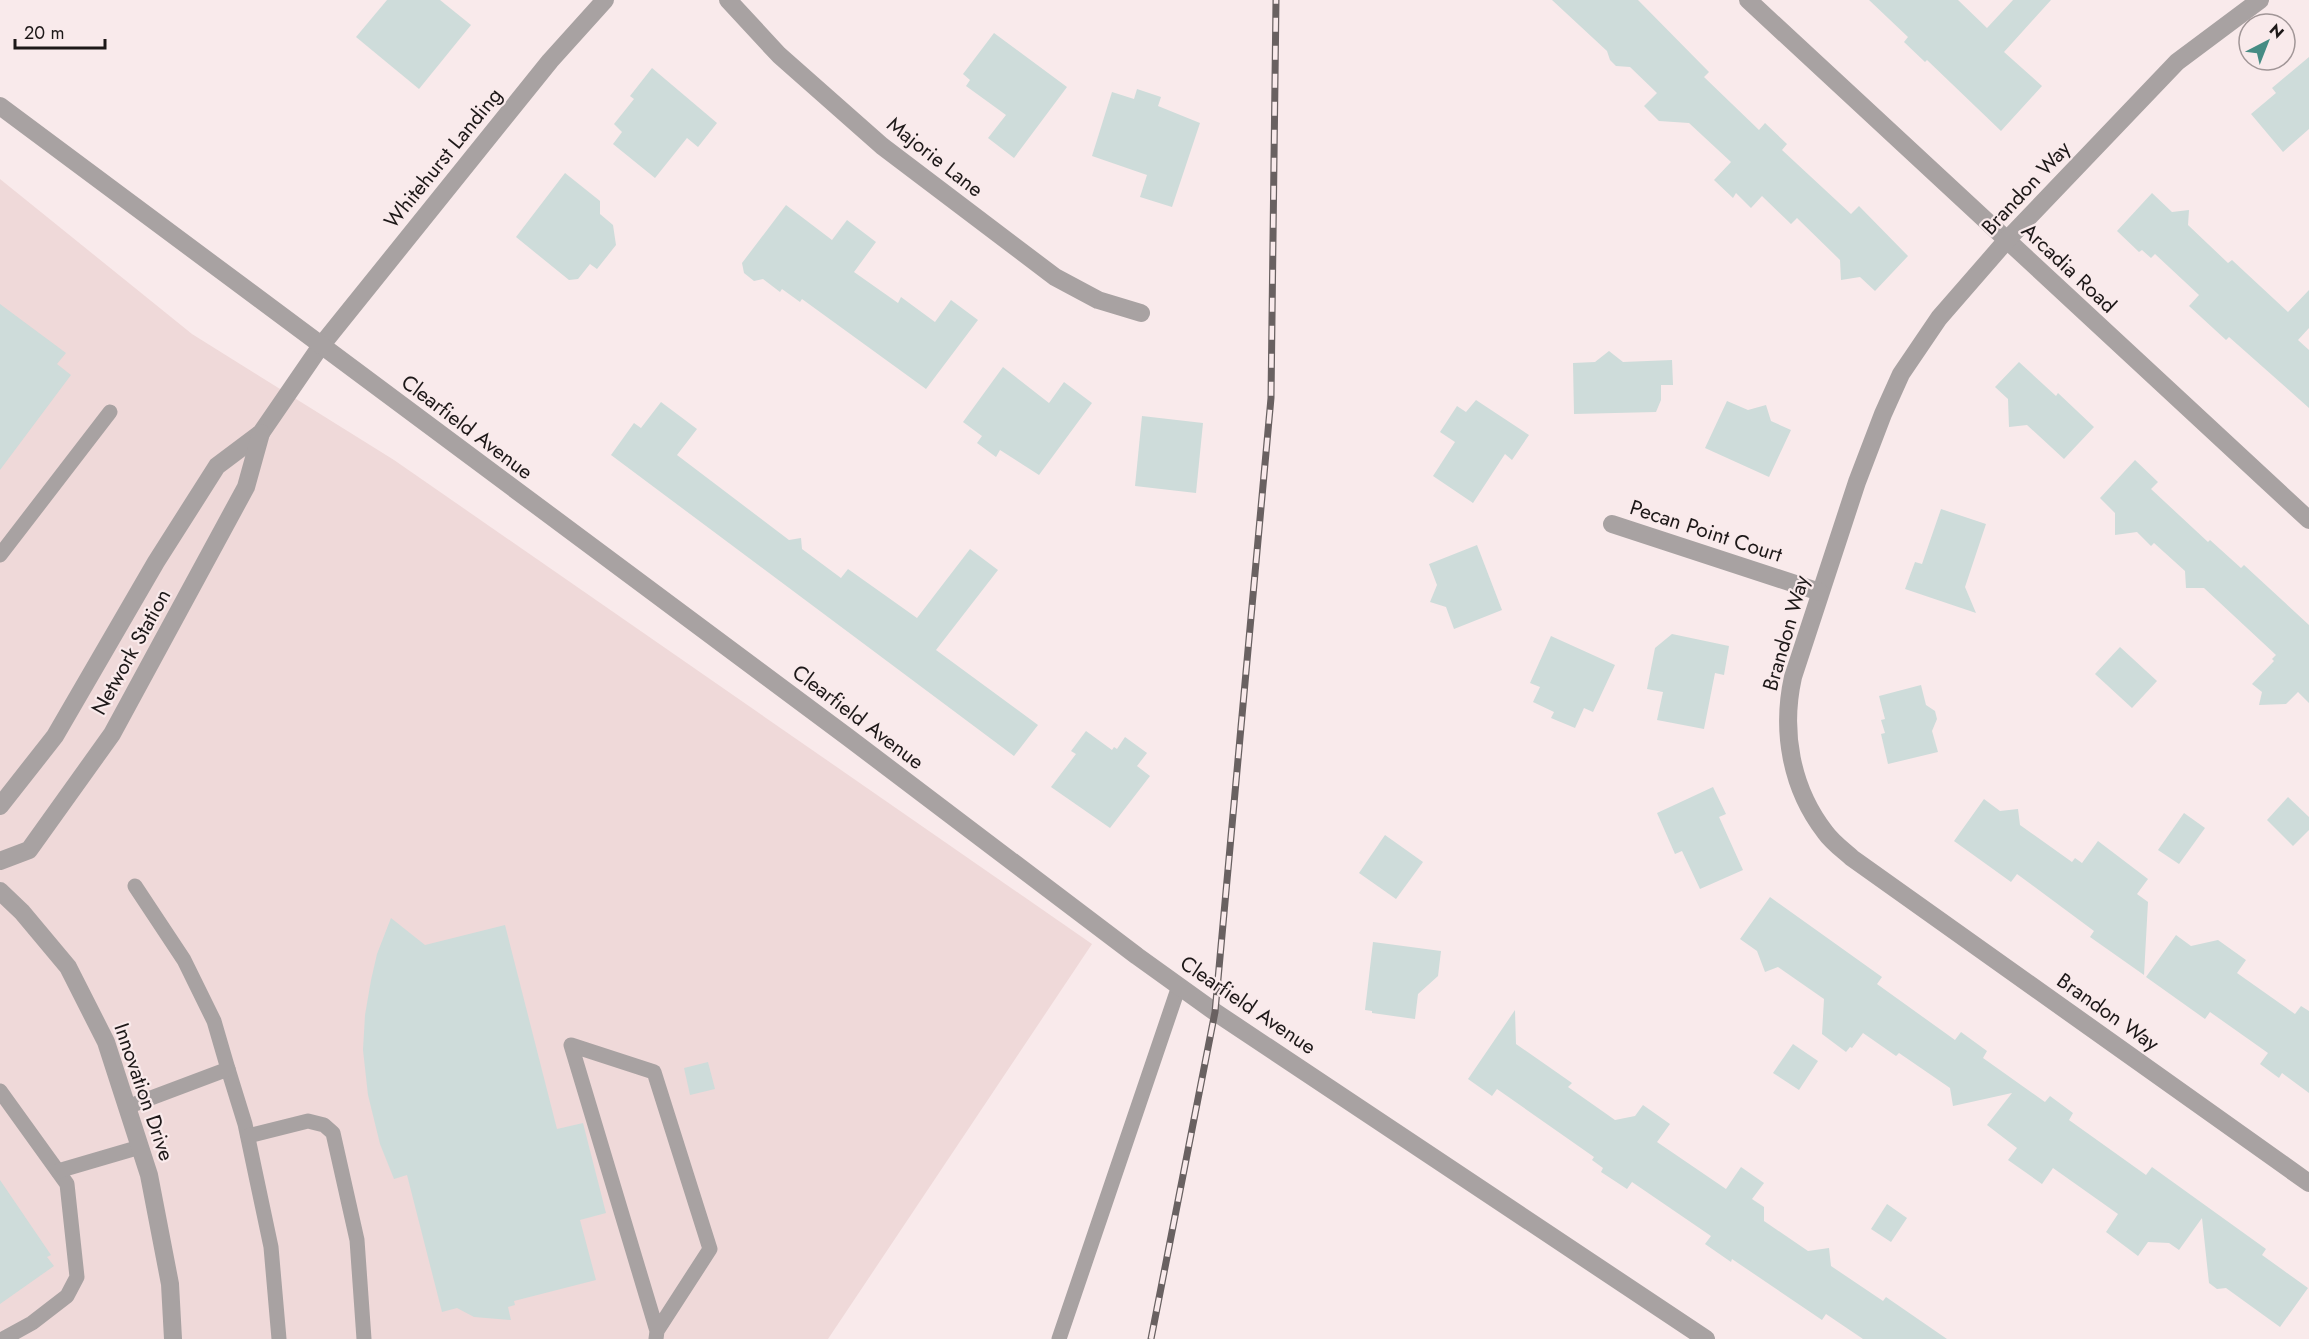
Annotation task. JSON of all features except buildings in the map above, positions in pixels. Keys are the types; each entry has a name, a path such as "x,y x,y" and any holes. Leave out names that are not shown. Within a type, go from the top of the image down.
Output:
{"street":[{"name":"Whitehurst Landing","path":"321,347 550,61 605,0"},
{"name":"Majorie Lane","path":"728,0 779,55 882,146 1046,270 1098,300 1141,313"},
{"name":"Arcadia Road","path":"1748,0 2309,520"},
{"name":"Brandon Way","path":"2260,0 2177,62 2006,241 1939,318 1901,374 1857,482 1820,592 1793,677 1787,729 1792,767 1804,800 1826,834 1852,858 2309,1183"},
{"name":"Clearfield Avenue","path":"0,106 1179,986 1706,1339"},
{"name":"Network Station","path":"0,806 55,736 156,562 217,466 261,433 321,347"},
{"name":"Network Station","path":"0,861 29,850 70,796 112,734 246,487 261,433"},
{"name":"Pecan Point Court","path":"1612,524 1820,592"},
{"name":"Innovation Drive","path":"0,891 22,912 69,967 106,1042 149,1175 170,1284 173,1339"}],"lane":[{"path":"0,555 110,412"},
{"path":"135,886 184,960 214,1021 248,1136 271,1247 279,1339"},
{"path":"1059,1339 1179,986"},
{"path":"571,1045 654,1072 711,1249 657,1335 651,1308 571,1045"},
{"path":"127,1107 228,1069"},
{"path":"0,1091 67,1184 77,1277 67,1296 32,1323 3,1339"},
{"path":"248,1136 308,1121 324,1125 333,1133 357,1240 364,1339"},
{"path":"58,1171 140,1147"}],"shaded area":[{"path":"0,179 192,334 394,460 1092,944 828,1339 0,1339"}],"railway":[{"path":"1151,1339 1215,1012 1271,398 1276,0"}]}
